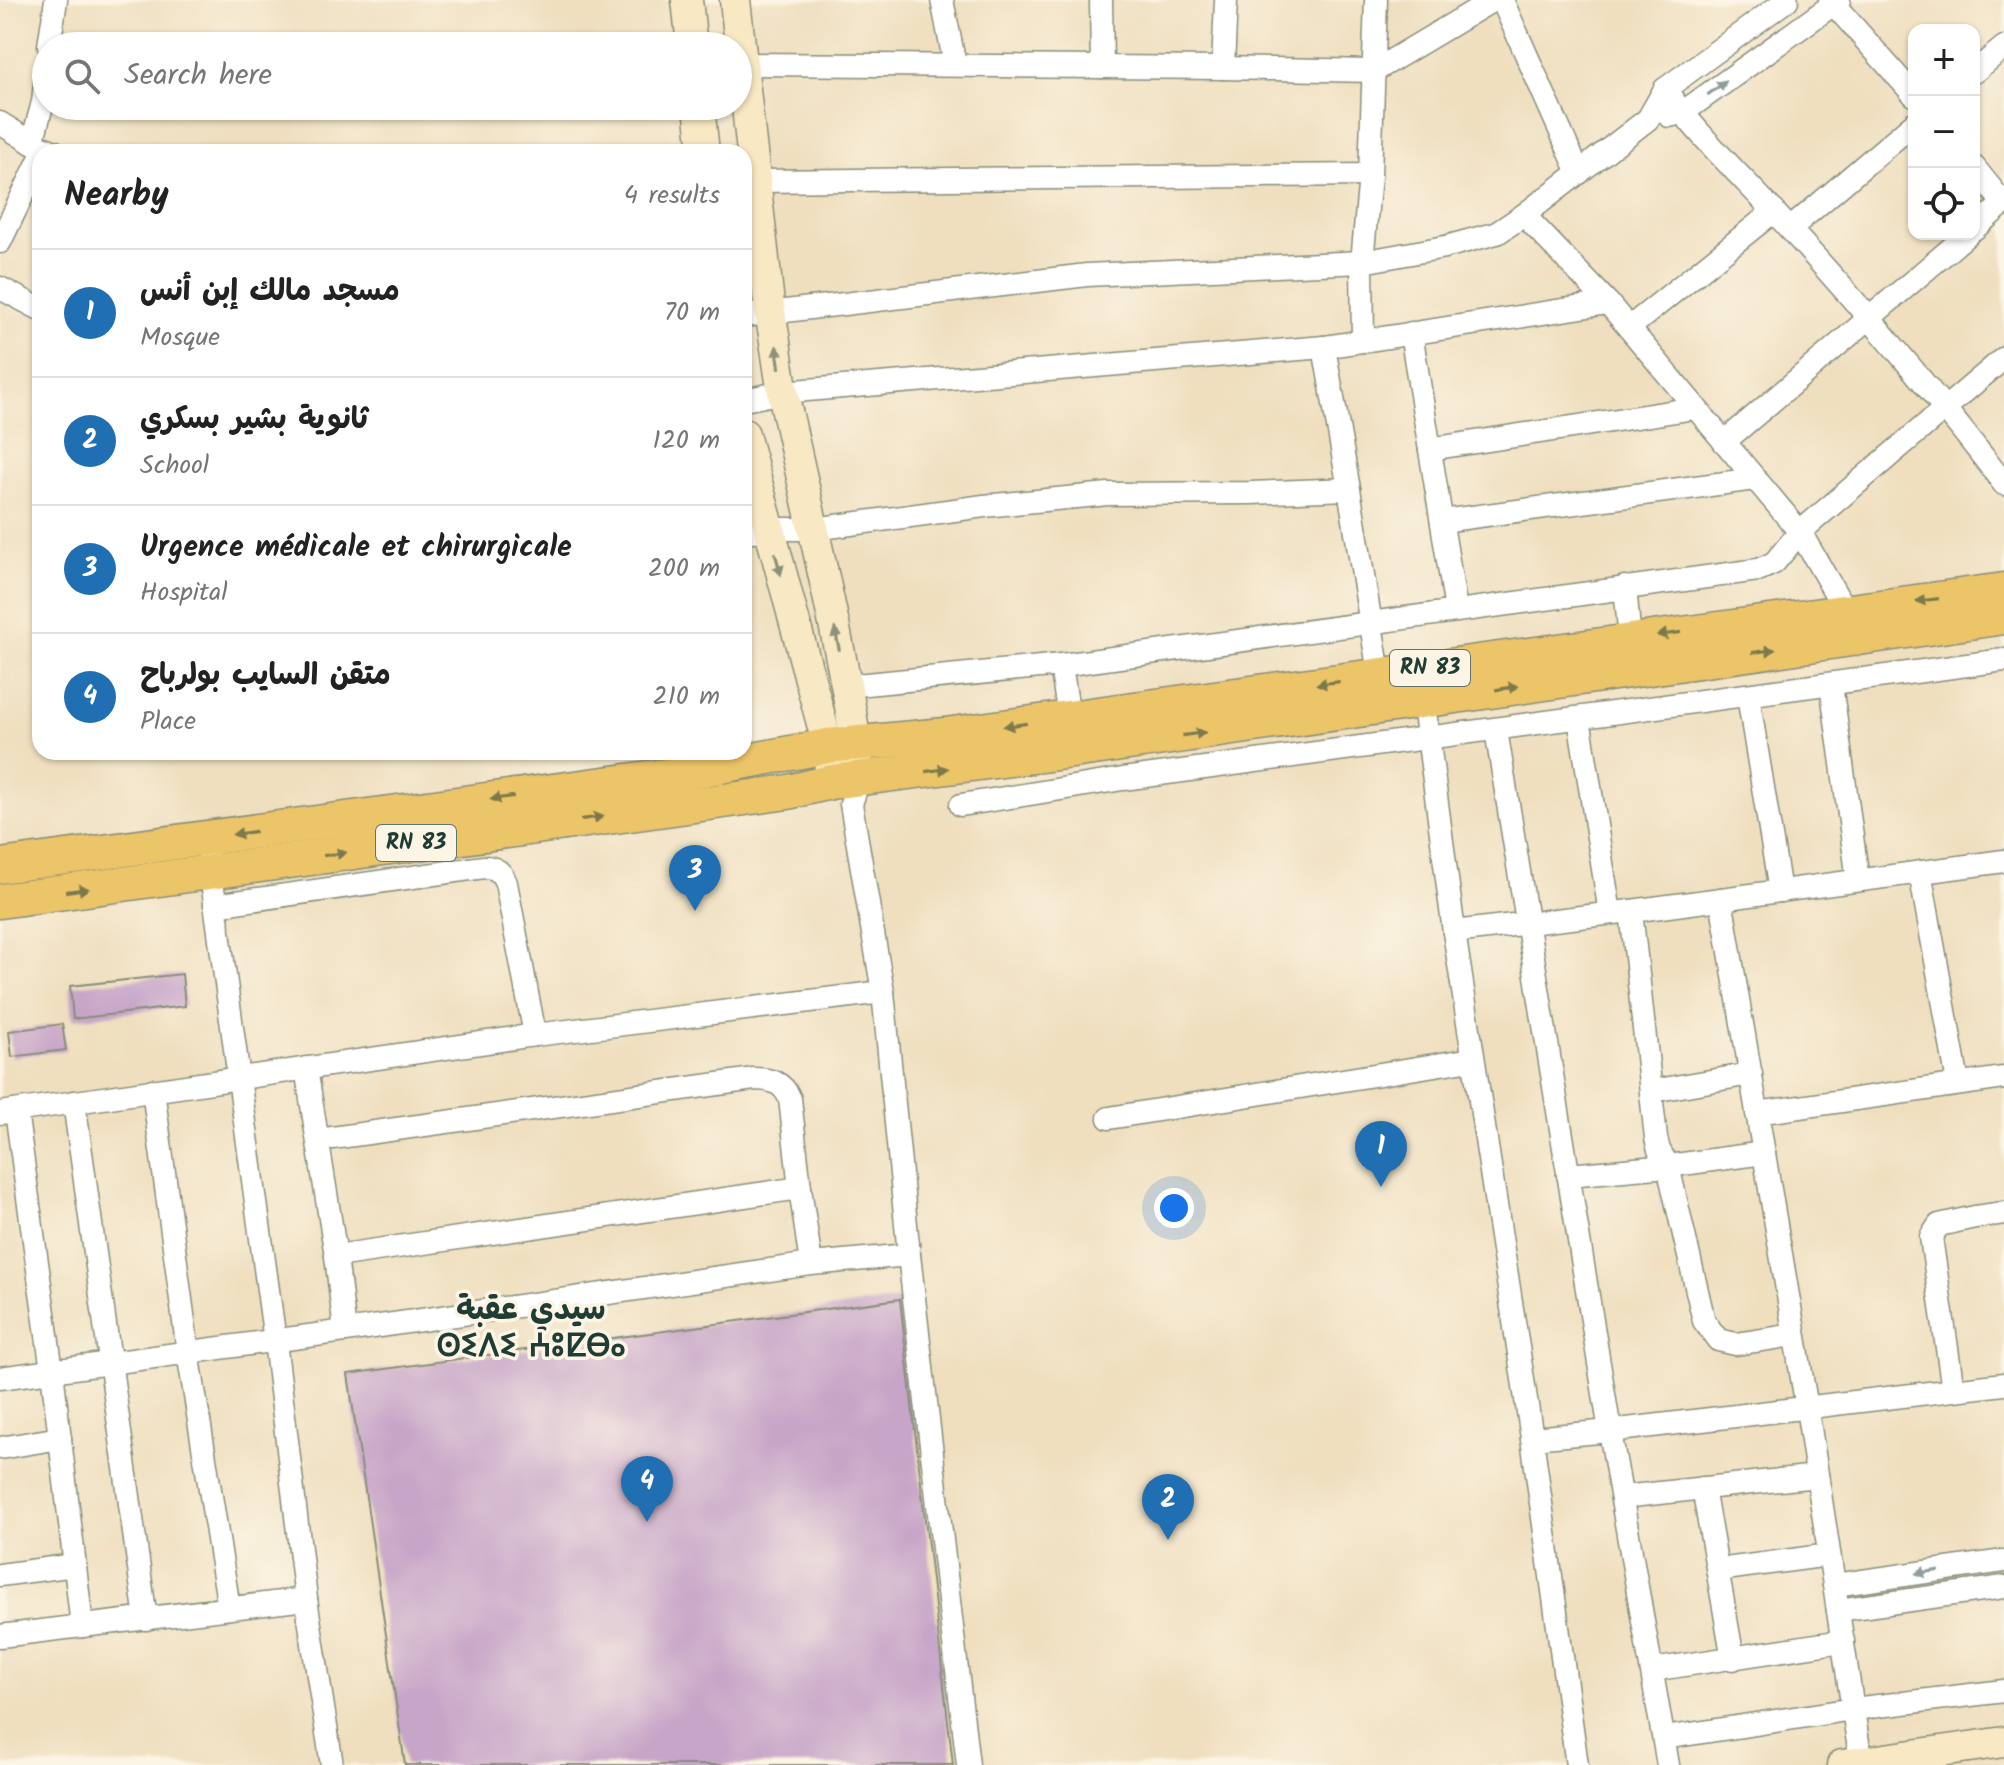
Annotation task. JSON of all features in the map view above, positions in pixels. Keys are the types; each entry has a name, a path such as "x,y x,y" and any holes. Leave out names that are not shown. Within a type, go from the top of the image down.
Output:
{"main road":[{"path":"687,0 690,32"},
{"path":"735,0 739,32"},
{"path":"701,120 703,144"},
{"path":"749,120 752,144"},
{"path":"752,145 756,181 757,314 778,350 783,392 846,686 842,744 847,789"},
{"path":"752,499 756,531 842,744"},
{"name":"RN 83","path":"681,790 788,792 847,789 1118,745 1630,640 2004,590"},
{"name":"RN 83","path":"1421,685 2004,617"},
{"name":"RN 83","path":"0,866 208,854 681,790 842,744 945,735 1069,717 1382,692"},
{"name":"RN 83","path":"0,901 208,854"},
{"path":"1852,1764 1912,1760 2004,1742"}],"street":[{"path":"51,32 56,0"},
{"path":"942,0 955,65"},
{"path":"1101,0 1102,67"},
{"path":"1223,68 1226,0"},
{"path":"1363,341 1362,262 1370,175 1376,0"},
{"path":"752,64 1374,71 1493,0"},
{"path":"1502,0 1579,173"},
{"path":"757,314 1087,275 1362,262 1445,247 1497,233 1648,119 1665,89 1787,0"},
{"path":"1648,119 1682,113 1834,1 1908,88"},
{"path":"1980,67 2004,47"},
{"path":"1665,89 1682,113 1870,318 1946,408 2004,484"},
{"path":"43,120 43,144"},
{"path":"0,123 32,144"},
{"path":"1790,229 1908,128"},
{"path":"1975,168 2004,204 1980,224"},
{"path":"0,242 32,174"},
{"path":"756,181 1370,175"},
{"path":"1629,328 1774,211"},
{"path":"1524,215 1608,303 1800,532 1845,610"},
{"path":"1724,442 1961,240"},
{"path":"0,288 32,305"},
{"path":"752,398 783,392 1324,347 1608,303"},
{"path":"1411,333 1456,610"},
{"path":"1324,347 1382,692"},
{"path":"846,686 1061,665 1758,570 1774,563 1800,532 2004,358"},
{"path":"1430,449 1695,408"},
{"path":"1442,521 1755,479"},
{"path":"756,531 814,529 984,506 1108,494 1349,489"},
{"path":"1625,587 1630,640"},
{"path":"961,805 1123,779 2004,660"},
{"path":"1061,665 1069,717"},
{"path":"1831,684 1858,880"},
{"path":"1421,685 1472,1059 1532,1438 1577,1765"},
{"path":"1748,696 1780,891"},
{"path":"1579,718 1621,912 1652,1091 1656,1138 1668,1166 1704,1321 1718,1340 1736,1344 1794,1335"},
{"path":"1496,730 1610,1431 1668,1765"},
{"path":"1118,745 1123,779"},
{"path":"847,789 883,992 909,1255 968,1765"},
{"path":"208,854 275,1341 306,1599 332,1765"},
{"path":"1454,932 2004,861"},
{"path":"215,905 484,867 497,869 506,883 535,1035"},
{"path":"1920,872 1958,1083"},
{"path":"1721,899 1843,1641 1853,1709 1852,1764"},
{"path":"82,1626 52,1371 8,1112 535,1035 883,992"},
{"path":"1109,1118 1472,1059"},
{"path":"306,1068 345,1331"},
{"path":"1652,1091 1751,1074"},
{"path":"1757,1113 2004,1078"},
{"path":"318,1140 769,1079 779,1083 790,1099 811,1264"},
{"path":"153,1090 188,1352 229,1608"},
{"path":"74,1102 146,1619"},
{"path":"1568,1175 1764,1153"},
{"path":"336,1256 800,1188"},
{"path":"1953,1390 1931,1237 1939,1225 2004,1213"},
{"path":"0,1378 811,1264 909,1255"},
{"path":"1532,1438 2004,1384"},
{"path":"0,1448 60,1438"},
{"path":"1622,1497 1817,1476"},
{"path":"1703,1488 1733,1659"},
{"path":"1718,1570 1829,1555"},
{"path":"1834,1585 2004,1561"},
{"path":"0,1575 75,1565"},
{"path":"1838,1610 2004,1587"},
{"path":"0,1636 306,1599"},
{"path":"1652,1670 1843,1641"},
{"path":"1664,1738 1853,1709 2004,1691"}],"building":[{"path":"182,974 185,1006 73,1019 70,986"},
{"path":"62,1024 66,1050 12,1057 9,1031"},
{"path":"900,1299 953,1765 405,1765 348,1374"}],"place":[{"name":"Urgence médicale et chirurgicale","path":"695,911"},
{"name":"مسجد مالك إبن أنس","path":"1381,1187"},
{"name":"متقن السايب بولرباح","path":"647,1522"},
{"name":"ثانوية بشير بسكري","path":"1168,1540"}],"district":[{"name":"سيدي عقبة ⵙⵉⴷⵉ ⵄⵓⵇⴱⴰ","path":"531,1328"}]}
